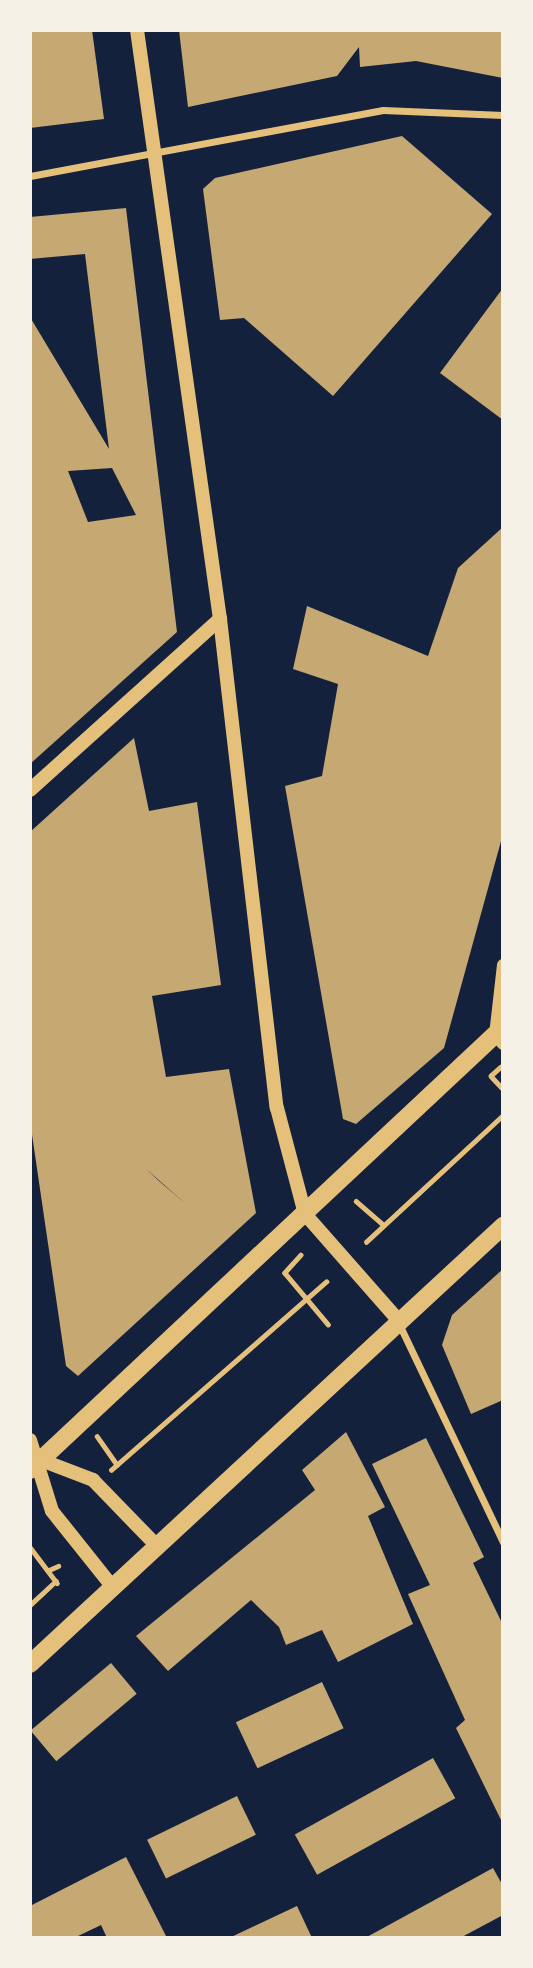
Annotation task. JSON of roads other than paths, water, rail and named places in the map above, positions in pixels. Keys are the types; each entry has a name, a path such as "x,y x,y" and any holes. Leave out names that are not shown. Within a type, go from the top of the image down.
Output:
{"main road":[{"path":"137,30 220,619 277,1108 304,1214 398,1320"},
{"path":"30,790 220,619"},
{"path":"35,1465 500,1036"},
{"path":"33,1661 155,1544 503,1226"},
{"path":"30,1440 35,1465 52,1511 111,1585"},
{"path":"35,1465 82,1472 155,1544"}],"street":[{"path":"30,176 383,110 503,115"},
{"path":"500,1036 503,965"},
{"path":"398,1320 503,1542"}]}
